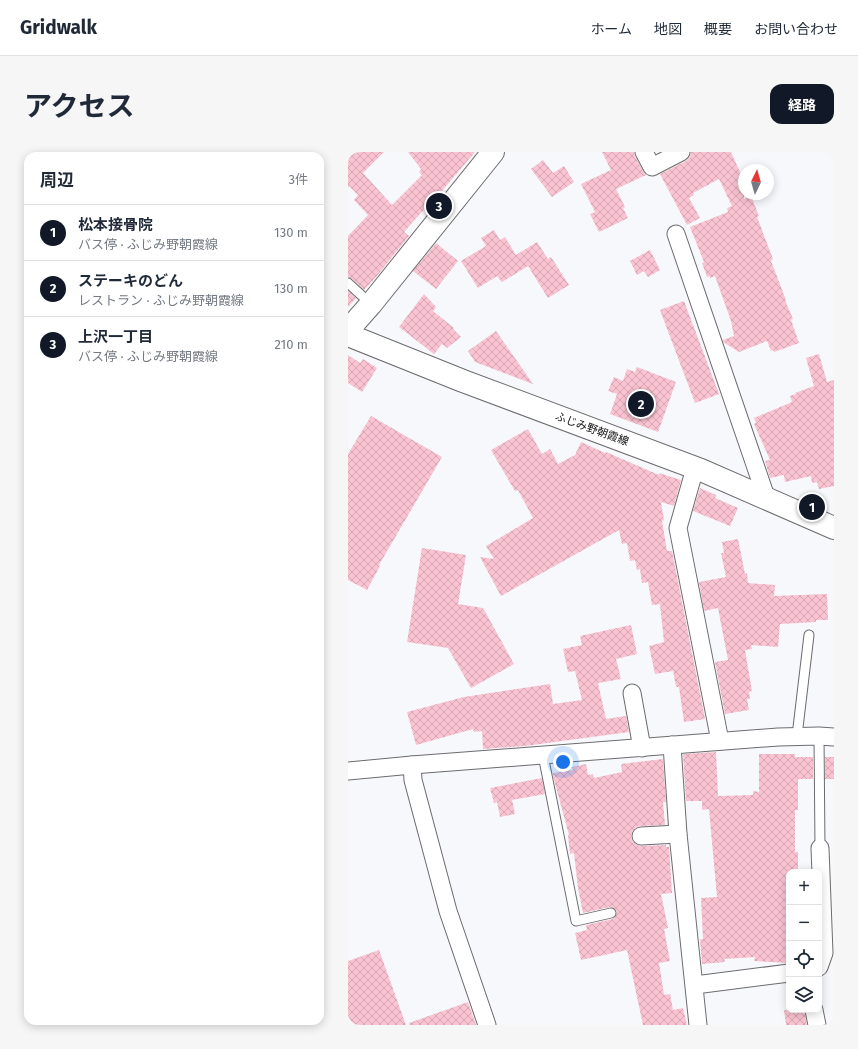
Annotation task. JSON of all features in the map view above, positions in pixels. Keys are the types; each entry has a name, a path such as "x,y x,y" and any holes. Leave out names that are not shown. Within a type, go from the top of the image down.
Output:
{"main road":[{"path":"348,330 371,304 494,152"},
{"name":"ふじみ野朝霞線","path":"348,335 463,381 695,468 766,497 834,528"}],"street":[{"path":"644,152 652,167 681,152"},
{"path":"676,234 766,497"},
{"path":"695,468 678,528 720,741"},
{"path":"632,693 642,748"},
{"path":"348,771 720,741 798,736 827,736"},
{"path":"672,745 678,834 698,1025"},
{"path":"412,765 413,780 448,911 487,1025"},
{"path":"641,836 678,834"},
{"path":"820,848 824,953 822,959"},
{"path":"694,985 786,973"},
{"path":"815,1013 817,1025"}],"lane":[{"path":"348,283 371,304"},
{"path":"798,736 809,635"},
{"path":"820,848 827,736"},
{"path":"543,755 576,921 611,913"}],"building":[{"path":"348,152 384,152 363,173 392,205 422,175 419,172 421,169 408,152 475,152 430,205 429,204 404,232 409,236 364,290 348,277 348,236 368,215 354,200 358,195 349,186 348,188"},
{"path":"602,152 634,152 635,157 646,175 616,189 625,207 623,208 628,218 599,232 590,214 595,212 581,184 611,170"},
{"path":"691,152 731,152 738,168 738,200 753,200 759,216 757,217 773,259 771,261 793,319 791,320 799,343 774,352 773,350 771,351 767,341 739,352 723,342 723,340 734,336 731,321 715,276 710,278 710,276 707,277 702,263 704,262 690,227 728,212 727,208 732,206 719,179 693,193 694,195 689,198 700,218 687,225 660,174 686,161 690,157"},
{"path":"543,160 553,173 564,166 574,182 552,197 531,169"},
{"path":"494,230 500,240 505,237 516,255 537,242 548,259 551,257 569,285 548,298 528,266 502,282 497,276 478,288 461,261 486,246 481,238"},
{"path":"436,243 458,261 436,289 413,271"},
{"path":"650,250 660,270 648,277 644,271 637,275 630,261"},
{"path":"348,291 356,298 348,307"},
{"path":"424,294 436,307 433,311 454,328 453,329 461,337 447,348 442,344 434,354 399,327"},
{"path":"684,301 719,394 695,403 660,310"},
{"path":"496,331 533,384 475,362 468,351"},
{"path":"819,354 827,382 834,380 834,486 819,489 817,482 812,483 811,476 785,482 784,475 770,478 765,461 770,460 754,424 756,423 754,418 792,402 790,396 814,386 806,358"},
{"path":"348,355 360,363 363,359 377,368 362,392 348,383"},
{"path":"637,367 676,382 658,432 610,414 617,394 608,391 614,377 623,381 627,369 635,372"},
{"path":"371,416 442,457 379,565 380,566 367,590 348,580 348,454"},
{"path":"528,429 542,454 550,449 558,464 575,455 581,442 659,475 659,473 681,480 674,506 661,502 664,520 662,521 667,551 672,551 705,719 684,722 679,687 676,687 673,671 655,674 649,646 664,642 660,604 652,605 648,582 642,583 640,569 637,570 635,560 630,561 627,543 622,544 619,530 501,596 480,557 494,559 486,546 533,518 518,490 515,491 491,450"},
{"path":"700,488 716,495 715,498 738,508 730,526 693,511"},
{"path":"738,539 745,574 747,573 748,583 775,585 774,596 827,594 828,620 780,624 778,647 751,645 752,649 745,650 752,691 749,692 750,699 747,699 749,710 725,714 715,662 728,660 718,608 704,611 699,582 726,577 721,553 724,553 722,542"},
{"path":"422,548 466,555 458,604 483,608 514,664 471,688 448,648 407,642"},
{"path":"631,625 637,654 616,659 621,679 598,683 606,719 626,716 629,732 525,746 483,749 482,731 474,732 473,729 416,745 407,712 464,697 550,684 553,704 582,700 575,671 568,672 563,649 582,645 580,636"},
{"path":"716,752 718,796 753,795 753,791 759,792 759,754 795,754 795,757 813,757 813,779 798,779 798,810 795,810 795,852 798,852 798,869 786,869 786,963 754,961 755,957 724,959 725,962 702,964 700,939 703,939 701,898 717,897 709,809 702,810 702,801 686,801 683,754"},
{"path":"825,757 834,757 834,779 825,779"},
{"path":"663,759 666,802 663,802 665,825 636,827 632,832 631,837 633,842 637,845 666,845 666,847 669,847 672,893 661,894 668,928 664,929 670,961 659,963 664,995 670,994 673,1010 683,1008 687,1025 643,1025 627,950 581,960 575,933 587,930 586,925 613,919 617,912 615,909 610,907 583,913 578,888 574,853 570,854 569,835 553,776 553,773 573,770 572,767 586,764 588,775 593,774 594,778 622,772 621,764"},
{"path":"542,778 545,794 512,800 515,814 500,817 497,802 494,803 490,788"},
{"path":"379,950 406,1025 348,1025 348,961"},
{"path":"468,1002 476,1025 409,1025 409,1023"},
{"path":"784,1010 786,1010 786,1013 805,1013 807,1025 786,1025"}],"place":[{"name":"上沢一丁目","path":"439,206"},
{"name":"ステーキのどん","path":"641,404"},
{"name":"松本接骨院","path":"812,507"}]}
